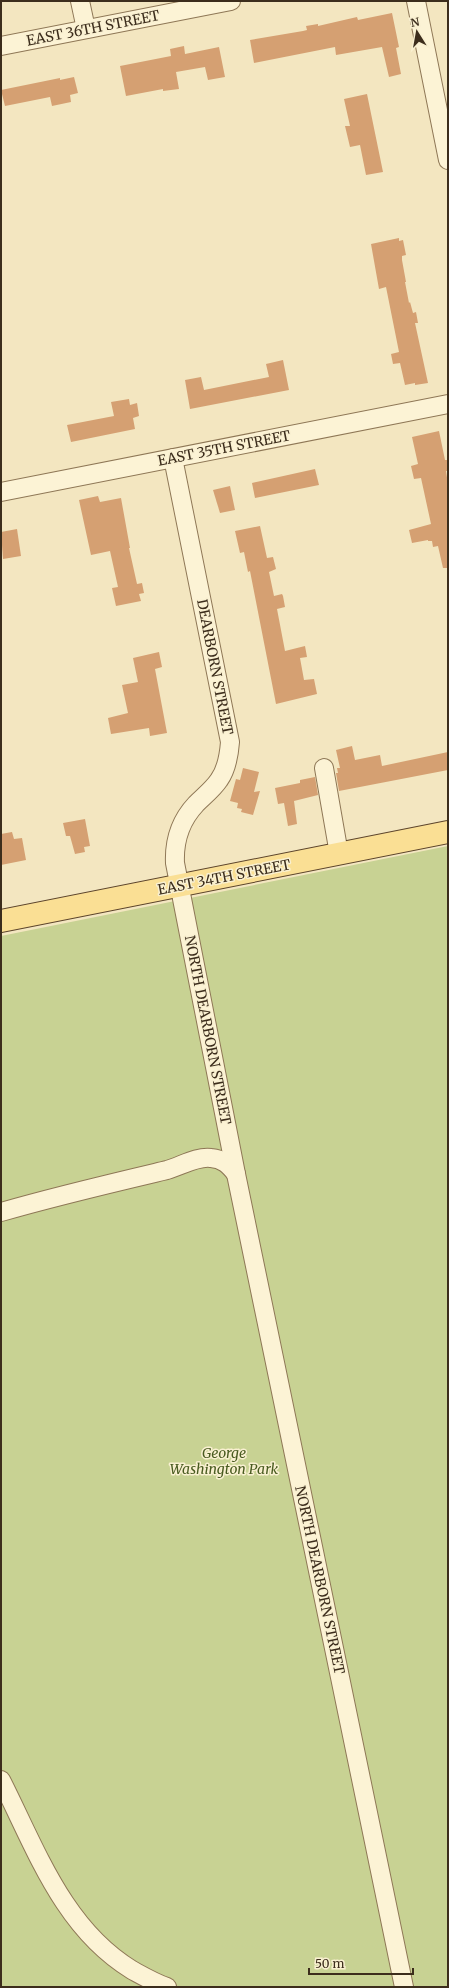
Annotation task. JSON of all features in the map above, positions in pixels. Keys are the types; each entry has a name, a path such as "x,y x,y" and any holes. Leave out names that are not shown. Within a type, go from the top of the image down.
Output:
{"main road":[{"name":"EAST 34TH STREET","path":"1,921 448,832"}],"street":[{"path":"80,1 86,29"},
{"name":"EAST 36TH STREET","path":"1,46 231,1"},
{"path":"416,1 448,160"},
{"name":"EAST 35TH STREET","path":"1,492 448,404"},
{"name":"DEARBORN STREET","path":"173,458 230,742 229,755 222,775 188,814 179,832 175,857 180,886"},
{"path":"324,768 339,854"},
{"name":"NORTH DEARBORN STREET","path":"180,886 236,1174 404,1987"},
{"path":"1,1212 171,1169 200,1159 213,1158 220,1160 230,1165 236,1174"},
{"path":"1,1780 58,1895 75,1919 100,1946 114,1958 145,1977 167,1987"}],"green space":[{"name":"George Washington Park","path":"448,846 448,1987 1,1987 1,936"}],"building":[{"path":"392,13 399,47 396,48 401,74 389,77 382,47 336,55 335,47 254,63 250,40 307,30 306,26 318,24 318,26 357,17 358,20"},
{"path":"184,46 185,54 219,47 225,77 208,80 205,67 176,72 179,89 163,91 163,89 126,96 120,66 171,56 170,49"},
{"path":"74,77 78,93 70,95 71,102 52,106 50,97 5,106 1,90 60,78 60,80"},
{"path":"367,94 383,172 366,175 360,145 350,147 345,126 350,126 344,99"},
{"path":"399,238 399,241 403,240 406,255 402,256 405,282 409,303 410,302 413,313 416,312 418,323 415,323 428,383 405,385 400,363 393,364 391,354 399,352 386,287 379,289 371,244"},
{"path":"283,360 289,390 190,409 185,380 201,377 204,390 269,377 266,364"},
{"path":"129,399 130,405 137,403 139,416 133,418 135,429 71,442 67,425 114,416 111,402"},
{"path":"439,431 445,460 448,460 448,471 446,471 448,484 448,568 443,568 438,546 433,547 432,541 428,540 412,543 409,530 431,524 421,478 414,479 411,466 418,464 412,437"},
{"path":"315,469 319,485 255,498 252,483"},
{"path":"230,486 235,510 220,513 213,490"},
{"path":"98,496 100,502 121,498 129,548 137,584 142,583 144,593 139,594 141,601 116,606 112,588 118,587 110,551 91,555 79,500"},
{"path":"260,526 267,558 273,557 276,569 269,572 274,596 282,594 283,596 285,607 277,609 285,651 305,646 307,657 300,658 304,680 314,679 317,694 276,704 250,571 248,572 244,552 240,553 235,531"},
{"path":"17,529 21,556 3,559 1,532"},
{"path":"159,652 162,667 155,669 167,733 150,736 149,728 111,734 108,718 128,713 122,685 138,682 133,658"},
{"path":"352,746 355,760 380,755 382,766 448,752 448,770 339,791 336,773 338,773 337,768 340,768 336,750"},
{"path":"243,768 259,772 254,792 260,791 253,815 241,812 242,809 237,808 238,803 230,801 236,779 240,780"},
{"path":"315,777 318,795 294,801 297,824 288,826 284,803 278,804 275,788 300,783 300,780"},
{"path":"85,819 90,846 84,847 85,852 75,854 70,836 66,836 63,823"},
{"path":"12,832 14,839 22,838 26,860 1,865 1,834"}]}
